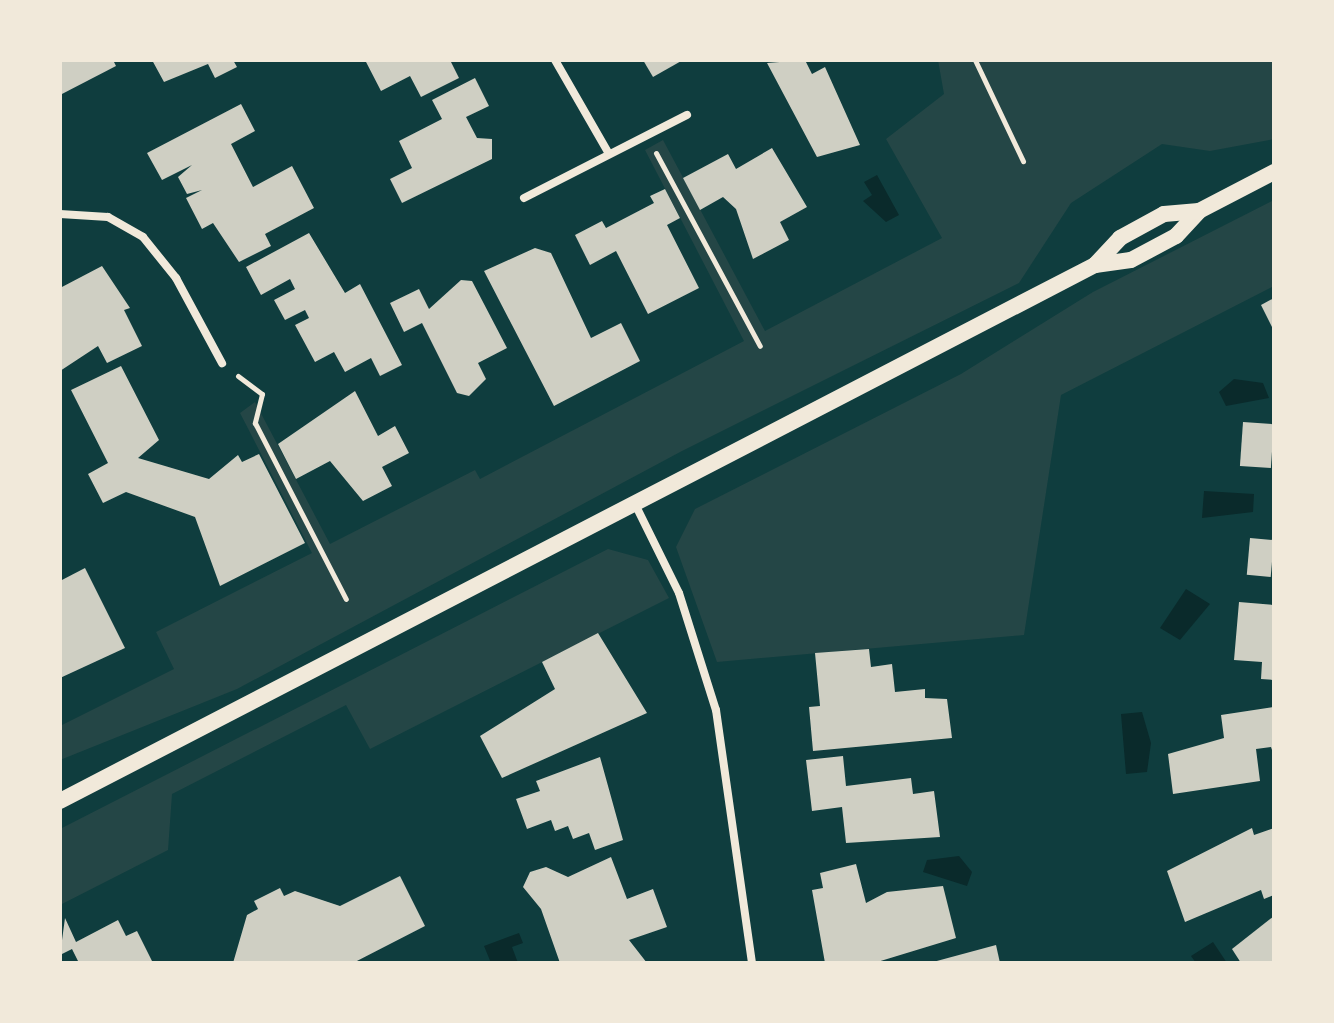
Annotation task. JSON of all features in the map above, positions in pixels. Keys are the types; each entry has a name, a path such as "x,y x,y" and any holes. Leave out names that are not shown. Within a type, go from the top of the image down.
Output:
{"main road":[{"path":"60,801 1095,265 1131,260 1176,236 1199,211 1274,172"},
{"path":"1095,265 1120,238 1164,214 1199,211"}],"street":[{"path":"555,60 609,154"},
{"path":"524,198 687,115"},
{"path":"60,214 108,217 143,237 176,278 222,363"},
{"path":"635,504 679,593 716,710 752,963"}],"path":[{"path":"975,60 1023,161"},
{"path":"641,138 670,176 760,346"},
{"path":"222,363 262,394 258,430 346,599"}],"shaded area":[{"path":"938,60 1274,60 1274,139 1210,151 1162,144 1071,203 1019,283 682,451 237,689 60,760 60,726 174,669 156,632 312,553 240,413 255,402 330,544 475,470 480,479 744,341 645,150 663,140 765,331 942,238 886,139 944,94"},
{"path":"877,175 899,215 886,222 863,201 872,195 864,182"},
{"path":"1274,200 1274,286 1061,395 1024,635 717,662 676,547 695,509 961,374 1093,292"},
{"path":"1234,379 1263,383 1269,398 1226,406 1219,392"},
{"path":"1204,491 1254,494 1253,512 1202,518"},
{"path":"608,549 648,560 669,598 370,749 346,705 172,794 168,850 60,905 60,829"},
{"path":"1186,589 1210,604 1180,640 1160,628"},
{"path":"1142,712 1151,743 1147,772 1126,774 1121,714"},
{"path":"959,856 972,872 967,886 923,872 927,860"},
{"path":"519,933 523,943 512,947 518,963 491,963 484,946"},
{"path":"1213,942 1227,963 1196,963 1191,956"}],"building":[{"path":"60,60 113,60 116,66 60,95"},
{"path":"152,60 233,60 237,67 215,78 208,64 164,82"},
{"path":"365,60 450,60 459,78 421,97 410,76 381,91"},
{"path":"643,60 683,60 653,77"},
{"path":"805,60 812,74 825,67 860,145 817,157 767,63"},
{"path":"475,78 489,106 466,117 477,138 492,139 492,159 402,203 390,179 412,168 399,141 442,119 432,100"},
{"path":"241,104 255,131 231,144 253,187 292,166 314,208 265,234 271,246 239,262 213,223 202,229 186,198 202,190 187,194 178,177 192,165 162,180 147,153"},
{"path":"772,148 807,207 780,222 789,240 753,259 736,209 723,197 700,210 683,178 728,154 736,169"},
{"path":"665,189 680,218 667,225 699,288 648,314 616,251 590,265 575,235 602,221 606,228 654,203 650,196"},
{"path":"309,233 345,293 360,284 402,365 380,376 371,358 345,372 334,352 315,362 295,325 309,318 305,310 285,320 274,300 295,289 290,279 261,295 246,267"},
{"path":"535,248 551,253 591,338 621,323 640,361 554,406 484,271"},
{"path":"102,266 130,308 124,310 142,346 107,363 98,346 60,371 60,288"},
{"path":"461,280 472,281 507,348 478,363 486,379 469,396 457,393 422,323 404,332 390,303 419,289 429,309"},
{"path":"1274,298 1274,331 1261,305"},
{"path":"121,366 159,440 138,458 209,479 238,455 242,462 259,454 305,543 220,586 195,517 126,492 103,503 88,474 108,463 71,390"},
{"path":"355,391 378,436 395,426 409,453 382,467 392,486 363,501 330,461 296,479 278,444"},
{"path":"1243,422 1274,424 1271,468 1240,466"},
{"path":"1250,538 1274,540 1271,577 1247,575"},
{"path":"85,568 125,648 60,678 60,581"},
{"path":"1239,602 1274,605 1274,680 1261,679 1262,662 1234,660"},
{"path":"598,633 647,713 502,778 480,736 555,689 542,662"},
{"path":"869,649 871,667 892,664 895,692 925,689 925,698 947,699 952,738 813,751 809,707 820,706 815,653"},
{"path":"1274,707 1274,756 1271,747 1256,749 1260,781 1173,794 1168,754 1224,738 1221,715"},
{"path":"843,756 846,786 911,778 913,794 934,791 940,837 846,843 842,807 812,811 806,760"},
{"path":"600,757 623,840 595,850 589,833 573,839 568,826 555,831 551,820 527,829 516,799 540,791 536,781"},
{"path":"1252,828 1254,835 1274,828 1274,895 1264,899 1261,890 1185,922 1167,871"},
{"path":"611,857 627,899 653,889 667,927 629,940 647,963 560,963 541,909 523,887 530,872 546,867 568,877"},
{"path":"856,864 866,903 887,892 943,886 956,938 874,963 825,963 812,890 823,888 820,873"},
{"path":"400,876 425,926 353,963 233,963 247,915 258,909 254,901 280,888 284,896 295,891 340,906"},
{"path":"1274,916 1274,963 1241,963 1232,949"},
{"path":"65,918 76,942 118,920 126,936 137,931 153,963 79,963 72,949 60,955"},
{"path":"996,945 1000,963 933,963 933,962"}]}
